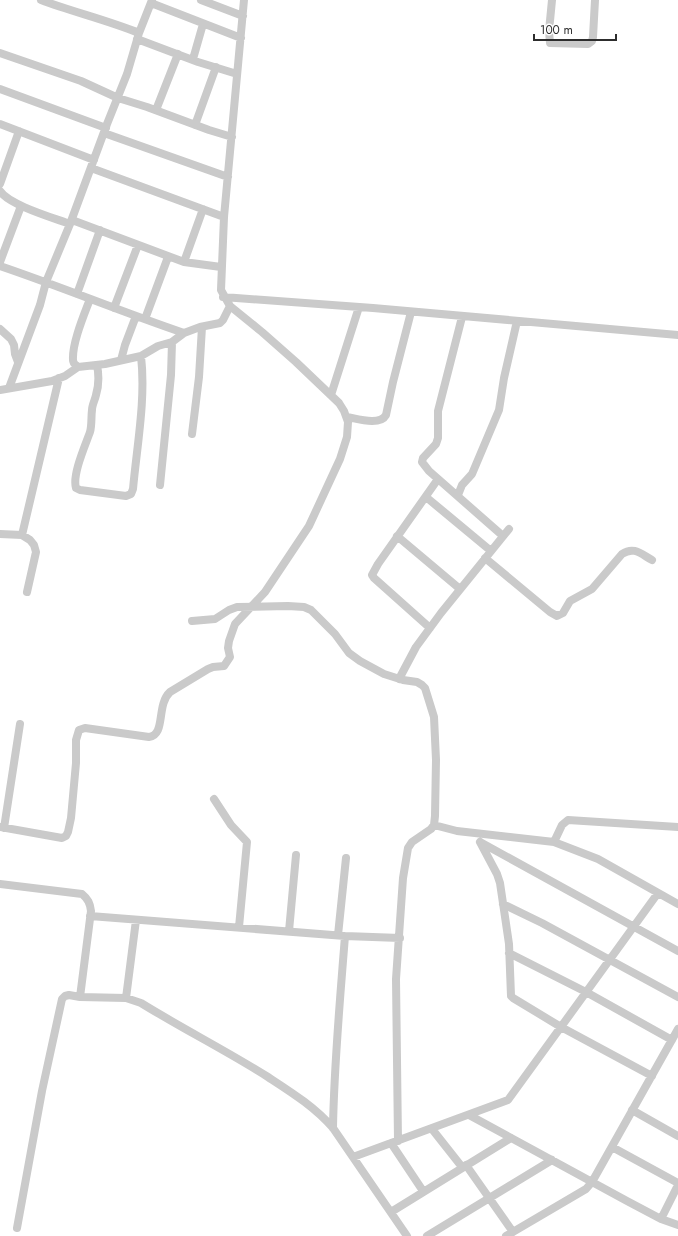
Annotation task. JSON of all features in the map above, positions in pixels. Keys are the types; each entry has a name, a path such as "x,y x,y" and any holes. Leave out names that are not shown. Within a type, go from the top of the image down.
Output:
{"street":[{"path":"41,0 69,11 119,25 138,36 192,60 237,74"},
{"path":"201,0 243,16"},
{"path":"20,724 2,827 62,838 66,836 68,832 76,763 76,740 79,730 85,728 154,737 157,734 163,701 166,696 170,692 208,669 224,666 230,657 228,648 229,641 235,624 265,592 310,526 340,459 347,437 348,422 344,411 331,395 262,332 230,306 223,297 221,290 224,217 244,0"},
{"path":"552,0 549,30 550,43 588,44 593,38 595,0"},
{"path":"9,388 40,305 46,282 71,222 127,74 138,36 151,2 241,38"},
{"path":"192,60 203,24"},
{"path":"0,53 81,81 118,98 232,137"},
{"path":"156,110 178,54"},
{"path":"195,125 216,67"},
{"path":"0,89 228,177"},
{"path":"0,124 94,160"},
{"path":"0,184 19,131"},
{"path":"91,168 224,217"},
{"path":"0,191 3,196 21,206 100,230 168,257 184,262 221,267"},
{"path":"0,262 21,206"},
{"path":"184,262 203,209"},
{"path":"77,294 100,230"},
{"path":"114,308 138,245"},
{"path":"145,319 168,257"},
{"path":"0,266 184,333"},
{"path":"223,297 359,307 678,335"},
{"path":"78,368 74,365 73,360 75,346 80,325 90,299"},
{"path":"0,390 59,378 78,368 141,356 158,346 172,342 184,333 220,323 230,306"},
{"path":"331,395 359,307"},
{"path":"346,417 375,422 384,419 411,312"},
{"path":"122,360 125,345 136,316"},
{"path":"462,317 438,411 438,438 436,444 423,458 422,462 423,465 438,479 503,536"},
{"path":"458,495 462,485 472,474 499,410 504,378 517,321"},
{"path":"192,434 199,377 202,327"},
{"path":"0,330 11,339 18,362"},
{"path":"160,485 172,342"},
{"path":"97,365 99,374 97,394 92,410 90,430 80,459 75,484 76,488 80,490 126,496 130,494 133,489 141,410 141,356"},
{"path":"22,535 59,378"},
{"path":"430,628 372,575 397,536 438,479"},
{"path":"449,488 462,485"},
{"path":"426,497 491,551"},
{"path":"399,679 416,647 460,589 509,529"},
{"path":"0,534 22,535 30,540 34,545 36,552 27,592"},
{"path":"397,536 460,589"},
{"path":"485,558 550,612 557,616 563,612 570,601 592,589 626,551 633,550 652,560"},
{"path":"192,621 215,619 234,608 288,606 304,607 311,610 334,634 349,653 360,661 384,674 399,679 417,682 422,685 428,695 434,717 436,760 434,825 431,829 412,842 408,848 403,878 396,978 395,1142 423,1191"},
{"path":"214,799 231,825 247,842 239,927"},
{"path":"554,842 562,825 568,820 678,828"},
{"path":"434,825 457,831 554,842 598,859 678,904"},
{"path":"474,833 498,874 510,953 511,996 561,1026 652,1076"},
{"path":"480,842 678,951"},
{"path":"289,931 296,855"},
{"path":"333,1128 333,1095 346,858"},
{"path":"0,884 82,894 87,898 90,903 90,916 80,997"},
{"path":"353,1157 508,1100 658,892"},
{"path":"503,904 542,923 678,997"},
{"path":"90,916 400,938"},
{"path":"126,998 136,920"},
{"path":"510,953 586,992 672,1040"},
{"path":"17,1228 42,1091 60,1006 62,999 69,995 80,997 126,998 141,1003 249,1065 289,1090 317,1112 333,1128 407,1236"},
{"path":"432,1128 490,1199 510,1234 586,1189 592,1182 678,1029"},
{"path":"632,1110 678,1136"},
{"path":"469,1115 660,1219 678,1225"},
{"path":"390,1212 511,1138"},
{"path":"612,1147 678,1184 660,1219"},
{"path":"427,1236 552,1160"}]}
